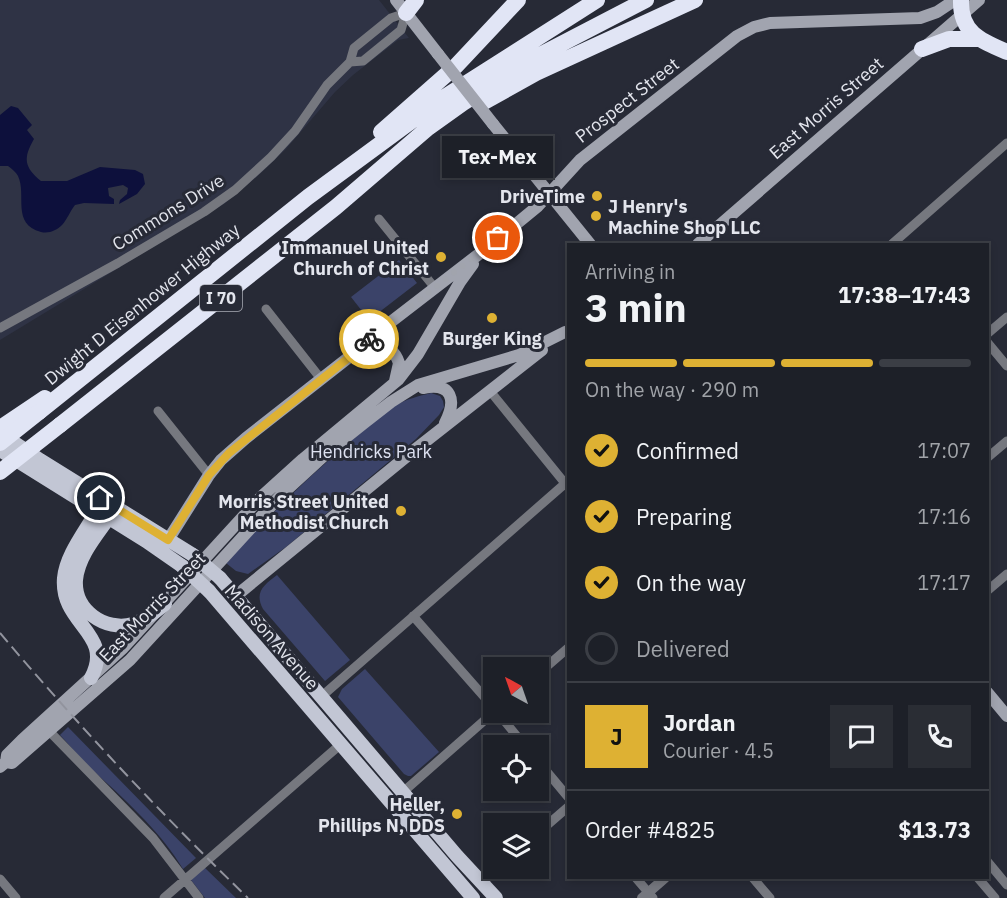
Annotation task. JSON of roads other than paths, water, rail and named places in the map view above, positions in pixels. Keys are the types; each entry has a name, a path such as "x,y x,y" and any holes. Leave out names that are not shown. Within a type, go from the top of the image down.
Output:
{"highway":[{"path":"308,196 456,66 518,0"},
{"name":"I 70","path":"308,196 468,82 597,0"},
{"name":"I 70","path":"0,472 291,243 428,128 491,85 556,46 646,0"},
{"path":"380,170 481,104 536,73 695,0"},
{"path":"967,3 968,28 978,39 1007,52"},
{"path":"922,49 948,39 978,39"},
{"name":"Dwight D Eisenhower Highway","path":"0,442 34,410 89,370 308,196"},
{"path":"0,428 34,410"}],"main road":[{"name":"East Morris Street","path":"699,243 922,49 967,3"},
{"name":"Prospect Street","path":"168,540 209,475 236,446 492,244 534,209 582,158 749,29 782,22 920,18 967,3"},
{"path":"406,4 438,54 589,243"},
{"name":"East Morris Street","path":"492,244 463,276 418,354 392,386 303,459 261,497 165,604 2,762 12,763 130,660 287,489 329,451 391,402 418,385 519,355 567,331"},
{"name":"East Morris Street","path":"237,596 442,429 567,331"},
{"path":"362,347 387,346 395,354 400,367 392,386"},
{"path":"391,402 419,389 434,386 444,389 451,397 452,410 442,429"},
{"name":"Madison Avenue","path":"0,433 193,555 220,578 496,898"},
{"name":"Madison Avenue","path":"0,450 182,566 209,591 473,898"},
{"path":"102,515 79,567 76,587 83,606 98,620 121,625 140,621 165,604"},
{"path":"91,678 97,666 98,653 95,644 67,604 64,580 68,563 102,515"},
{"path":"989,694 1005,711"}],"street":[{"path":"406,4 400,30 363,61 350,62 354,48 406,4"},
{"name":"Commons Drive","path":"0,328 118,263 225,197 277,151 295,131 327,85 350,62"},
{"path":"893,243 1007,143"},
{"path":"379,219 435,288"},
{"path":"266,309 321,379"},
{"path":"989,332 1007,316"},
{"path":"989,344 1007,366"},
{"path":"490,391 567,483"},
{"path":"158,411 209,475"},
{"path":"989,456 1007,441"},
{"path":"322,696 567,485"},
{"path":"989,589 1007,574"},
{"path":"413,616 483,697"},
{"path":"549,664 567,649"},
{"path":"403,792 483,722"},
{"path":"505,723 516,735"},
{"path":"49,731 153,838 199,898"},
{"path":"164,898 340,744"},
{"path":"549,774 567,796"},
{"path":"549,823 567,808"},
{"path":"989,863 1007,885"},
{"path":"0,879 16,898"},
{"path":"482,884 487,879"},
{"path":"637,879 648,896 664,879"},
{"path":"754,879 770,898"},
{"path":"979,879 995,898"}],"railway":[{"path":"0,633 121,768 248,898"}],"place":[{"name":"DriveTime","path":"597,196"},
{"name":"J Henry's Machine Shop LLC","path":"596,216"},
{"name":"Tex-Mex","path":"498,238"},
{"name":"Immanuel United Church of Christ","path":"441,257"},
{"name":"Burger King","path":"492,318"},
{"name":"Morris Street United Methodist Church","path":"401,511"},
{"name":"Heller, Phillips N, DDS","path":"457,814"}],"park label":[{"name":"Hendricks Park","path":"371,451"}]}
